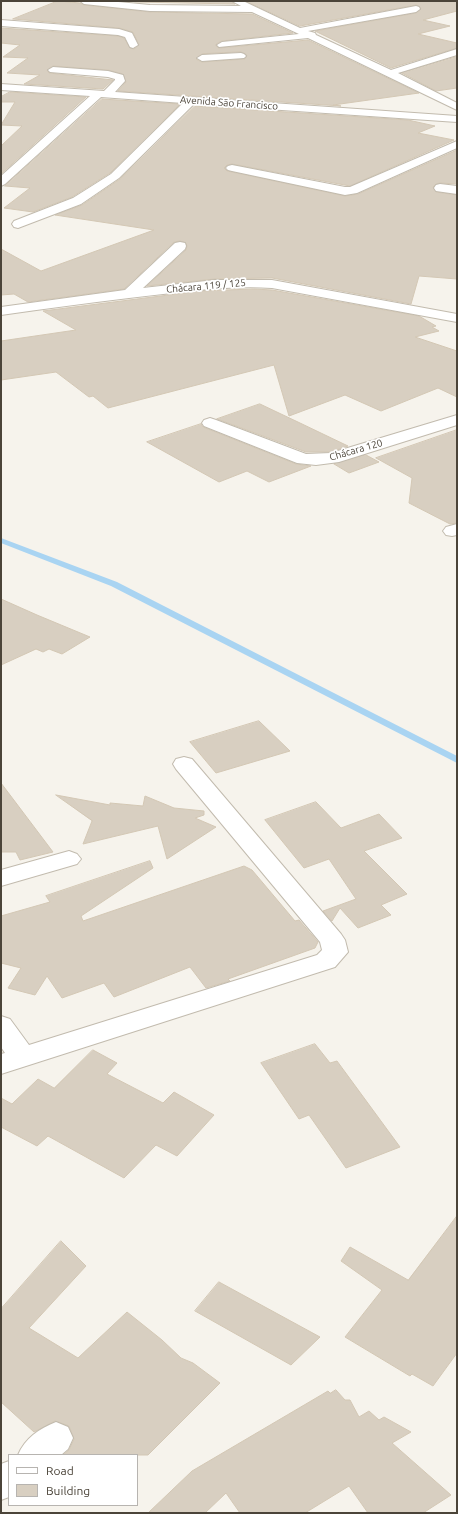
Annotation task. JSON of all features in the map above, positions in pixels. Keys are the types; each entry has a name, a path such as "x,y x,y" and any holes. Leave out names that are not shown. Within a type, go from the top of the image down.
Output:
{"street":[{"path":"84,1 150,8 253,8"},
{"path":"236,1 312,35 457,107"},
{"path":"301,30 416,9 400,3"},
{"path":"1,23 118,32 129,35 134,45"},
{"path":"202,58 244,58 221,42 312,35"},
{"path":"390,73 457,52"},
{"path":"1,182 120,81 120,77 108,74 53,70"},
{"name":"Avenida São Francisco","path":"1,87 457,119"},
{"path":"18,224 76,201 115,176 192,100"},
{"path":"232,168 345,191 352,190 457,144"},
{"path":"440,188 457,190"},
{"path":"128,294 180,246"},
{"name":"Chácara 119 / 125","path":"1,311 228,282 272,284 457,318"},
{"name":"Chácara 120","path":"210,424 303,459 316,460 333,458 457,420"},
{"path":"1,1026 12,1061 326,961 335,952 332,940 184,764"},
{"path":"1,878 69,859"}],"building":[{"path":"58,1 150,12 252,14 293,33 222,41 216,44 216,46 219,48 308,40 419,93 333,105 341,106 118,91 126,82 123,74 108,70 53,66 47,70 49,73 113,80 103,89 24,84 40,75 7,73 28,58 3,57 20,45 1,43 1,28 118,36 124,38 130,48 134,49 139,45 133,32 119,28 13,19","holes":["241,52 247,55 245,59 202,62 196,59 202,54"]},
{"path":"231,1 235,4 135,2"},
{"path":"246,1 457,1 457,11 423,20 450,26 418,34 457,43 457,48 391,68 315,31 416,13 421,9 419,6 416,5 300,26"},
{"path":"457,57 457,88 436,91 402,73"},
{"path":"10,92 86,97 1,174 1,146 22,126 1,125 15,102 1,102 1,97"},
{"path":"102,99 180,104 110,173 72,197 33,212 4,208 30,188 5,186"},
{"path":"195,106 408,120 435,126 418,133 454,140 350,186 232,164 227,165 224,168 227,171 345,196 358,194 457,150 457,184 440,183 433,187 436,192 457,195 457,279 419,276 411,304 272,278 215,279 147,286 186,250 186,243 180,241 174,242 124,289 28,302 14,294 1,295 1,249 41,271 154,230 55,215 82,205 120,179"},
{"path":"254,289 272,290 419,316 436,326 432,327 439,331 415,337 457,351 457,397 438,388 381,411 345,395 289,416 274,365 108,408 93,396 89,397 56,372 1,380 1,341 76,330 43,311 200,291"},
{"path":"260,404 348,446 331,452 306,452 217,419"},
{"path":"201,424 203,427 296,464 311,466 269,482 247,471 219,482 147,442"},
{"path":"457,430 457,523 450,524 409,503 412,478 376,458"},
{"path":"366,455 379,462 349,473 334,464"},
{"path":"1,599 90,637 62,654 49,649 43,652 36,649 1,665"},
{"path":"259,721 290,751 216,773 190,742"},
{"path":"1,783 53,852 20,860 16,852 1,852"},
{"path":"56,795 110,805 110,803 143,806 145,796 174,808 204,811 204,815 195,818 216,827 167,859 158,826 83,844 92,821"},
{"path":"316,802 341,828 379,814 402,838 364,851 407,894 381,905 391,915 358,928 340,908 332,921 323,911 356,899 329,859 304,868 265,820"},
{"path":"150,861 153,868 81,916 83,921 244,866 252,870 295,921 299,920 318,942 315,948 228,979 230,981 206,988 190,967 114,997 104,983 62,998 47,976 35,995 8,988 21,968 1,963 1,916 50,902 46,896"},
{"path":"315,1044 330,1063 337,1061 400,1147 346,1168 309,1115 299,1119 261,1063"},
{"path":"93,1050 117,1063 107,1074 163,1103 174,1092 214,1115 177,1156 156,1145 124,1178 48,1136 37,1146 1,1127 1,1098 12,1104 38,1079 54,1088"},
{"path":"457,1216 457,1353 433,1386 412,1374 410,1376 345,1337 382,1290 341,1261 350,1247 408,1280"},
{"path":"61,1241 86,1266 29,1328 78,1358 127,1312 162,1340 181,1358 193,1363 220,1383 148,1455 64,1454 69,1450 74,1439 69,1426 55,1421 34,1432 1,1402 1,1309"},
{"path":"219,1282 320,1337 291,1365 195,1311"},
{"path":"336,1390 345,1400 350,1400 359,1417 369,1411 379,1420 384,1417 411,1432 392,1443 451,1495 423,1513 368,1513 349,1486 305,1513 240,1513 226,1493 205,1513 148,1513 192,1471 328,1391 330,1393"}],"waterway":[{"path":"1,540 114,584 457,760"}]}
